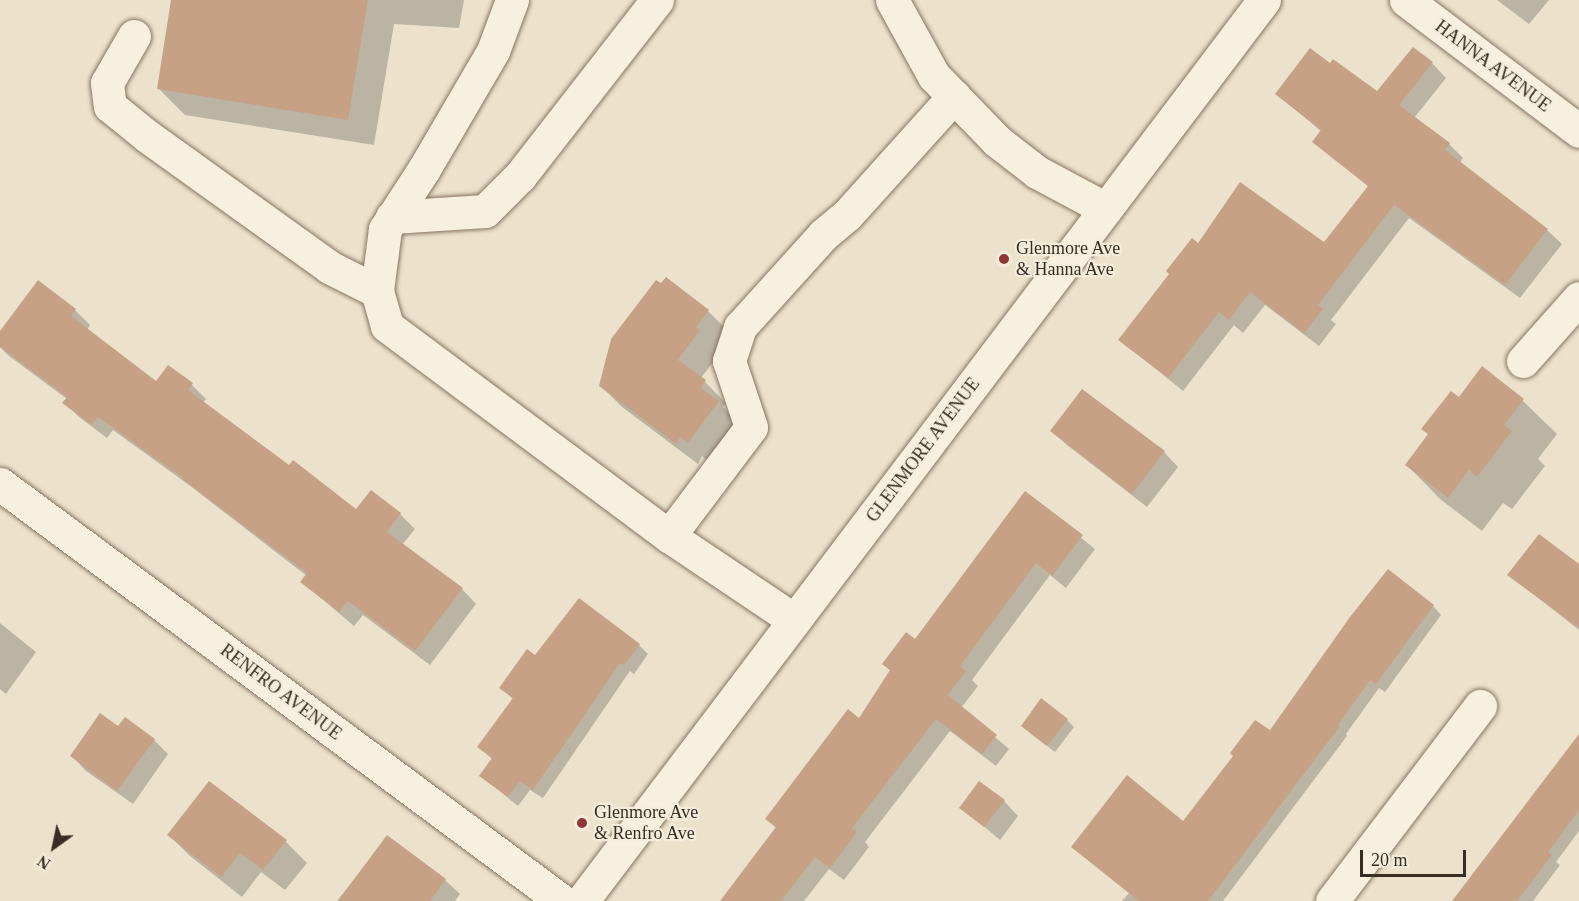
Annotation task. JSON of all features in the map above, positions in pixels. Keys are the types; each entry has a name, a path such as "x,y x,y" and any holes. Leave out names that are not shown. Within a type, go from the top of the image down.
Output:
{"street":[{"path":"512,0 493,51 424,170 385,229 376,291 387,326 669,536 794,621"},
{"path":"392,217 485,211 520,176 657,0"},
{"path":"892,0 934,76 997,141 1037,172 1106,209"},
{"name":"GLENMORE AVENUE","path":"582,901 1264,0"},
{"name":"HANNA AVENUE","path":"1407,0 1574,116"},
{"path":"134,36 107,83 111,106 147,136 329,267 376,291"},
{"path":"669,536 751,427 729,361 740,327 823,235 847,215 954,96"},
{"path":"1523,361 1579,298"},
{"name":"RENFRO AVENUE","path":"0,484 562,901"},
{"path":"1332,901 1480,706"}],"building":[{"path":"171,0 368,0 348,120 157,89"},
{"path":"1413,47 1433,62 1399,105 1450,143 1445,150 1548,229 1505,285 1394,205 1318,305 1323,309 1304,333 1250,292 1229,320 1219,312 1168,378 1118,340 1169,274 1166,271 1192,238 1198,243 1240,182 1324,242 1368,186 1312,142 1321,130 1275,94 1310,48 1330,63 1333,59 1377,91"},
{"path":"666,277 709,310 696,327 700,330 678,360 706,380 701,388 719,401 688,443 680,437 676,444 599,386 611,339 656,280 661,283"},
{"path":"38,280 76,309 71,316 156,381 168,365 193,383 188,390 289,465 293,460 356,509 371,490 401,513 387,532 463,588 415,651 348,601 339,612 300,582 307,573 183,478 98,417 92,425 62,403 67,397 0,347 0,331"},
{"path":"1482,366 1524,399 1504,425 1512,431 1477,477 1469,470 1448,498 1405,465 1428,434 1421,429 1451,391 1459,397"},
{"path":"1082,389 1165,451 1132,494 1050,431"},
{"path":"1025,491 1083,535 1052,576 1036,563 960,666 966,671 948,695 997,735 982,754 936,719 852,828 857,832 830,868 815,857 781,901 720,901 776,827 765,819 848,709 859,718 890,670 882,664 906,632 915,639"},
{"path":"1539,534 1579,564 1579,628 1507,575"},
{"path":"1388,569 1434,605 1376,684 1370,680 1338,725 1340,726 1208,901 1139,901 1071,847 1127,775 1183,821 1233,756 1230,753 1255,720 1270,730 1350,617"},
{"path":"579,598 640,644 624,665 620,663 533,790 520,781 508,797 479,776 492,758 477,747 513,698 499,688 527,649 535,655"},
{"path":"1041,698 1068,719 1047,746 1021,726"},
{"path":"100,713 118,726 125,717 155,739 117,791 70,756"},
{"path":"1579,734 1579,810 1548,852 1552,855 1517,901 1452,901"},
{"path":"209,781 287,840 263,870 240,853 221,877 167,835"},
{"path":"979,781 1005,800 984,827 959,808"},
{"path":"387,835 446,879 430,901 338,901"}],"place":[{"name":"Glenmore Ave & Hanna Ave","path":"1004,259"},
{"name":"Glenmore Ave & Renfro Ave","path":"582,823"}]}
